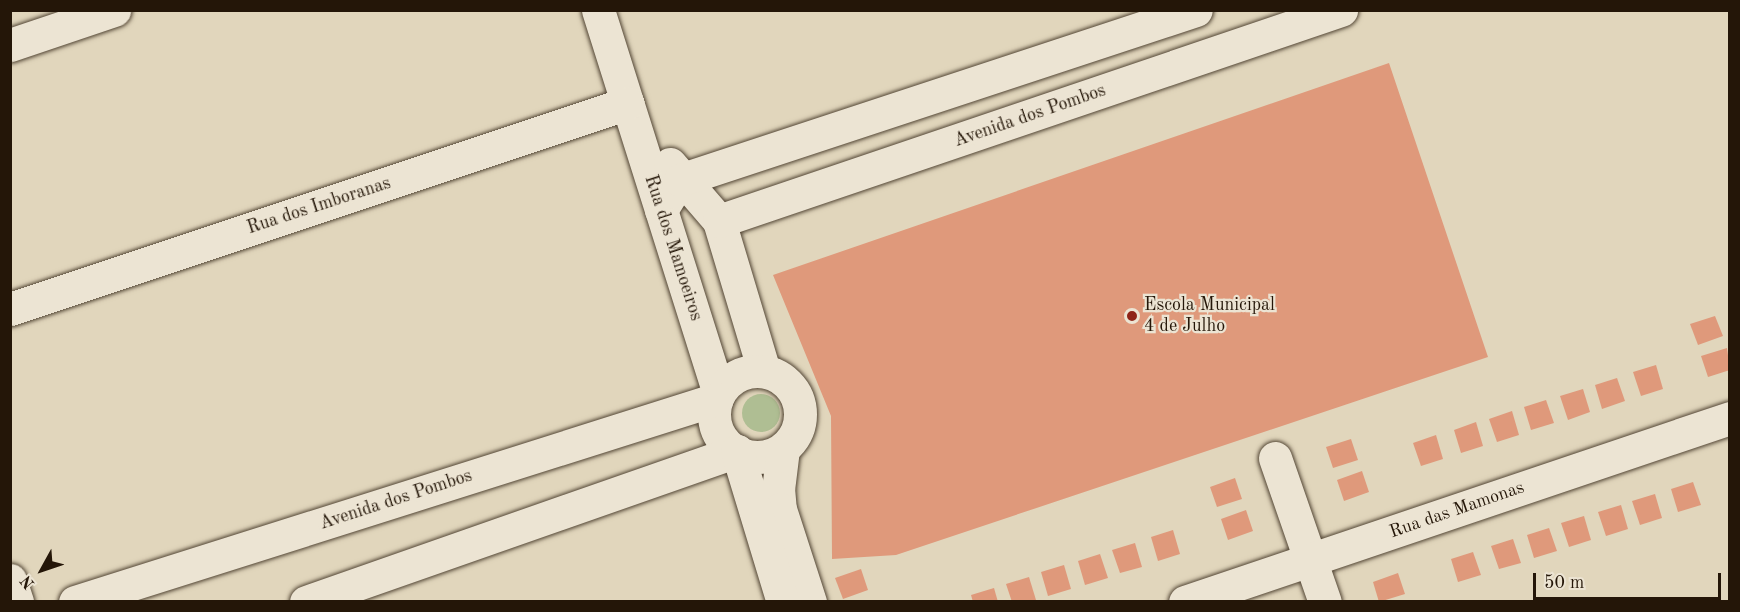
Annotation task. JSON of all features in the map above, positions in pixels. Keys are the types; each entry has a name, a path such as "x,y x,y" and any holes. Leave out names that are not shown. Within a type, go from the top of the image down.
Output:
{"street":[{"path":"10,45 114,10"},
{"name":"Rua dos Mamoeiros","path":"598,10 718,396"},
{"path":"661,210 680,180 1137,20 1196,10"},
{"name":"Avenida dos Pombos","path":"719,221 1341,10"},
{"name":"Rua dos Mamoeiros","path":"628,103 680,180 719,221 764,371"},
{"name":"Rua dos Imboranas","path":"10,309 628,103"},
{"path":"783,449 757,457 737,451 722,438 716,426 718,396 732,378 745,372 764,371 783,379 799,401 799,427 783,449 778,488 780,509 810,602"},
{"name":"Avenida dos Pombos","path":"75,602 718,396"},
{"name":"Rua das Mamonas","path":"1185,602 1730,418"},
{"path":"306,602 737,451"},
{"path":"737,451 783,602"},
{"path":"1275,458 1325,602"},
{"path":"10,580 17,602"}],"green space":[{"path":"761,394 774,400 780,413 774,426 761,432 748,426 742,413 748,400"}],"building":[{"name":"Escola Municipal 4 de Julho","path":"1389,63 1488,357 896,555 832,559 831,416 773,275"},
{"path":"1715,316 1723,336 1698,345 1690,324"},
{"path":"1727,348 1730,370 1708,377 1701,356"},
{"path":"1656,365 1663,389 1641,396 1633,372"},
{"path":"1617,378 1625,401 1602,409 1595,385"},
{"path":"1583,389 1590,412 1568,420 1560,396"},
{"path":"1546,400 1554,423 1531,430 1524,407"},
{"path":"1512,411 1519,435 1497,442 1489,419"},
{"path":"1476,422 1483,446 1461,453 1454,430"},
{"path":"1436,435 1443,459 1421,466 1413,443"},
{"path":"1351,439 1358,460 1333,468 1326,447"},
{"path":"1362,471 1369,492 1344,501 1337,480"},
{"path":"1235,478 1242,499 1217,507 1210,487"},
{"path":"1693,482 1701,505 1678,512 1671,489"},
{"path":"1655,494 1662,518 1640,525 1632,501"},
{"path":"1621,505 1628,529 1606,536 1598,512"},
{"path":"1246,510 1253,531 1228,540 1221,519"},
{"path":"1584,516 1591,540 1569,547 1561,523"},
{"path":"1549,528 1557,551 1534,558 1527,535"},
{"path":"1173,530 1180,554 1158,561 1151,537"},
{"path":"1513,539 1521,563 1499,569 1491,546"},
{"path":"1135,543 1142,567 1120,573 1112,550"},
{"path":"1473,552 1481,575 1458,582 1451,559"},
{"path":"1100,554 1108,578 1085,585 1078,561"},
{"path":"1064,565 1071,589 1048,596 1041,572"},
{"path":"861,569 868,590 843,599 835,578"},
{"path":"1398,573 1405,594 1379,602 1373,582"},
{"path":"1029,577 1036,600 1012,602 1006,584"},
{"path":"994,588 998,602 973,602 971,595"}],"place":[{"name":"Escola Municipal 4 de Julho","path":"1132,316"}]}
